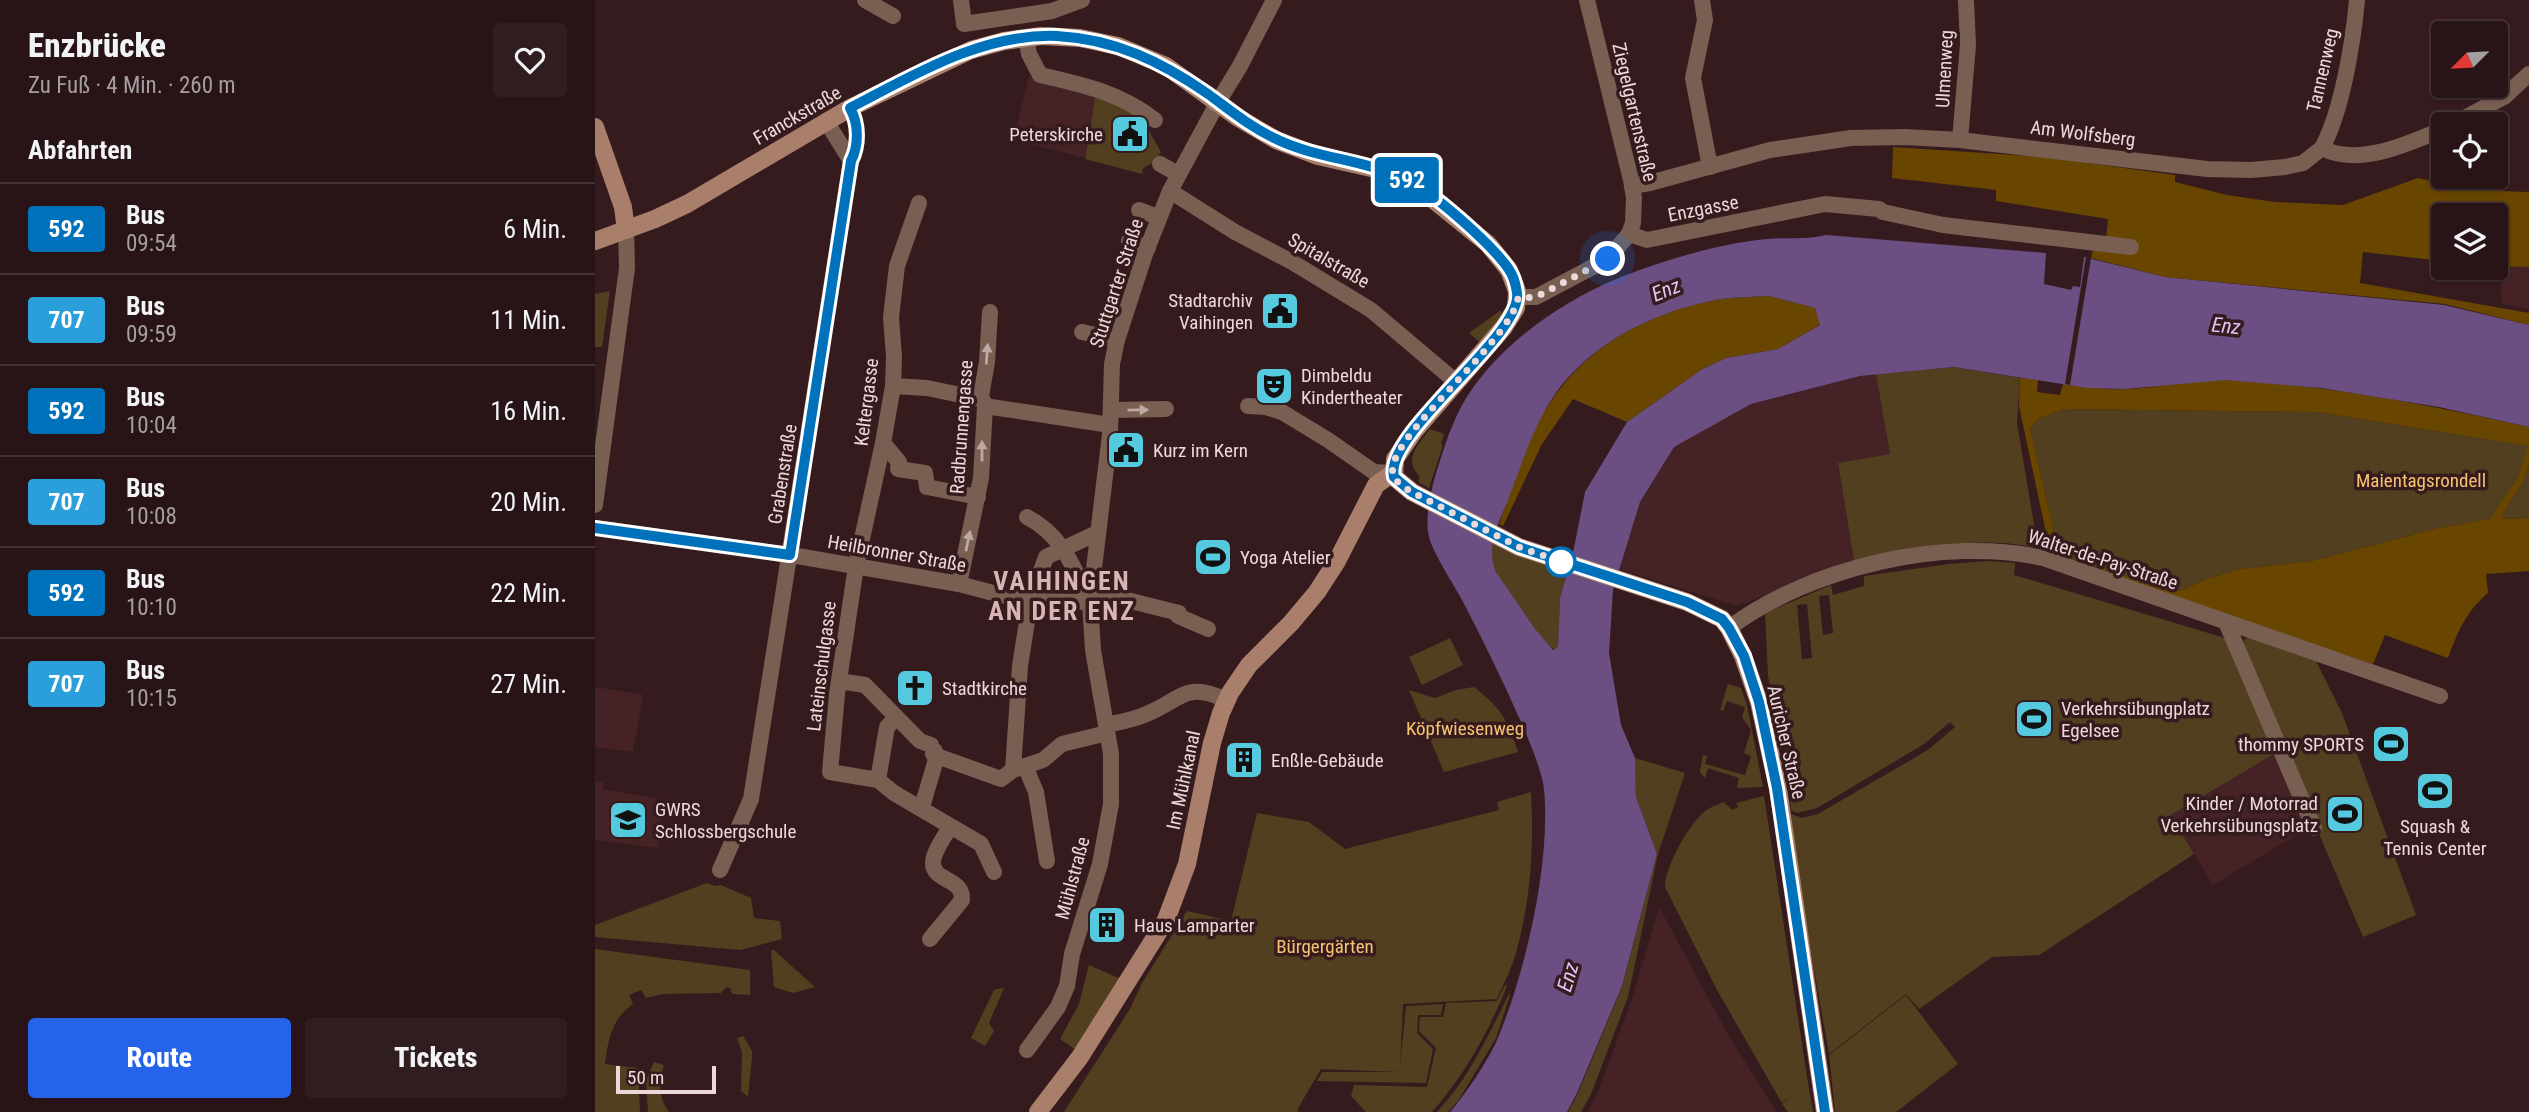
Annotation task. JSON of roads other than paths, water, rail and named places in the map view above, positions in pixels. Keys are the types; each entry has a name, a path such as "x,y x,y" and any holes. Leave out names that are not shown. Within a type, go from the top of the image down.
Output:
{"street":[{"path":"865,0 893,16"},
{"path":"961,0 964,24 1052,11 1082,0"},
{"name":"Stuttgarter Straße","path":"1094,595 1097,533 1104,498 1112,364 1117,340 1158,217 1178,174 1240,66 1273,0"},
{"name":"Ziegelgartenstraße","path":"1587,0 1632,186 1634,211 1629,234"},
{"path":"1702,0 1705,20 1693,78 1710,167"},
{"name":"Ulmenweg","path":"1960,140 1968,45 1966,0"},
{"name":"Tannenweg","path":"2322,148 2338,101 2357,0"},
{"name":"Franckstraße","path":"595,241 687,204 826,121 971,50 1004,41 1054,36 1080,38 1127,49 1166,66 1256,129 1296,149 1381,170 1414,184 1488,244 1509,270 1518,298"},
{"path":"1026,38 1029,54 1040,75 1100,89 1135,104 1155,120"},
{"path":"2476,112 2504,97 2529,74"},
{"name":"Grabenstraße","path":"720,870 751,799 851,161 857,149 855,117 850,108"},
{"path":"826,121 851,161"},
{"path":"595,127 622,207 627,264 595,505"},
{"path":"2322,148 2335,155 2353,156 2383,150 2431,134"},
{"name":"Am Wolfsberg","path":"1632,186 1770,150 1851,138 1960,140 2207,169 2251,170 2303,163 2322,148"},
{"path":"1160,163 1178,174"},
{"name":"Spitalstraße","path":"1170,191 1371,310 1455,381"},
{"name":"Keltergasse","path":"856,566 893,386 891,307 897,266 919,203"},
{"name":"Enzgasse","path":"1629,234 1647,240 1831,203 1879,209 1943,225 2131,247"},
{"path":"1139,210 1158,217"},
{"path":"1393,473 1395,459 1455,381 1504,327 1516,308 1518,298 1536,297 1581,275 1608,259 1629,234"},
{"path":"1129,241 1146,251"},
{"name":"Radbrunnengasse","path":"959,584 981,478 983,401 990,312"},
{"path":"1081,332 1117,340"},
{"path":"893,386 927,388 983,401 1110,418 1166,409"},
{"name":"Auricher Straße","path":"1248,406 1266,407 1282,412 1374,472 1393,473 1402,486 1519,547 1687,602 1722,619 1744,656 1759,702 1777,788 1825,1112"},
{"path":"883,443 899,463 898,469 925,472 927,487 978,497"},
{"name":"Im Mühlkanal","path":"1038,1112 1080,1057 1166,920 1187,864 1212,743 1249,665 1291,623 1317,592 1332,571 1376,485 1393,473"},
{"path":"1027,517 1038,522 1065,548 1094,595"},
{"name":"Heilbronner Straße","path":"595,528 856,566 959,584 1027,601 1094,595 1178,613 1178,616 1208,629"},
{"path":"1013,772 1027,601 1046,557 1097,533"},
{"name":"Walter-de-Pay-Straße","path":"1729,628 1753,610 1836,574 1891,559 1969,550 2016,552 2043,558 2440,696"},
{"name":"Lateinschulgasse","path":"856,566 839,681 830,772 878,780"},
{"name":"Mühlstraße","path":"1027,1050 1058,1007 1067,986 1072,954 1100,864 1111,796 1111,754 1096,667 1094,595"},
{"path":"2225,622 2314,828"},
{"path":"839,681 865,685 919,741 935,744 1013,772 1036,792 1047,861"},
{"path":"1013,772 1043,760 1062,744 1143,716 1187,692 1236,692"},
{"path":"896,718 887,727 878,780 894,793 981,844 993,872"},
{"path":"922,807 935,744"},
{"path":"930,939 963,896 958,886 937,873 933,865 934,857 950,827"}],"water":[{"name":"Enz","path":"1826,235 2046,253 2044,284 2071,290 2073,286 2080,287 2084,257 2165,277 2444,305 2529,325 2529,427 2439,407 2321,388 2225,380 2126,389 2087,388 1954,367 1860,376 1751,404 1674,447 1640,502 1613,590 1609,653 1621,725 1635,758 1636,797 1657,854 1622,986 1567,1112 1450,1112 1489,1056 1518,981 1540,882 1545,818 1543,782 1528,738 1485,645 1429,537 1427,521 1431,492 1452,428 1466,399 1500,356 1543,320 1590,291 1649,267 1709,249 1767,239","holes":["1769,296 1815,308 1820,325 1778,349 1726,358 1701,370 1627,422 1585,492 1573,553 1560,598 1558,647 1553,650 1535,629 1496,572 1492,551 1496,531 1532,437 1561,386 1594,353 1613,340 1633,328 1676,310 1721,299"]}],"place":[{"name":"Peterskirche","path":"1130,134"},
{"name":"Stadtarchiv Vaihingen","path":"1280,311"},
{"name":"Dimbeldu Kindertheater","path":"1274,386"},
{"name":"Kurz im Kern","path":"1126,450"},
{"name":"Yoga Atelier","path":"1213,557"},
{"name":"Stadtkirche","path":"915,688"},
{"name":"Verkehrsübungplatz Egelsee","path":"2034,719"},
{"name":"thommy SPORTS","path":"2391,744"},
{"name":"Enßle-Gebäude","path":"1244,760"},
{"name":"Squash & Tennis Center","path":"2435,791"},
{"name":"Kinder / Motorrad Verkehrsübungsplatz","path":"2345,814"},
{"name":"GWRS Schlossbergschule","path":"628,820"},
{"name":"Haus Lamparter","path":"1107,925"}],"district":[{"name":"VAIHINGEN AN DER ENZ","path":"1062,596"}],"park label":[{"name":"Maientagsrondell","path":"2421,480"},
{"name":"Köpfwiesenweg","path":"1465,728"},
{"name":"Bürgergärten","path":"1325,946"}]}
